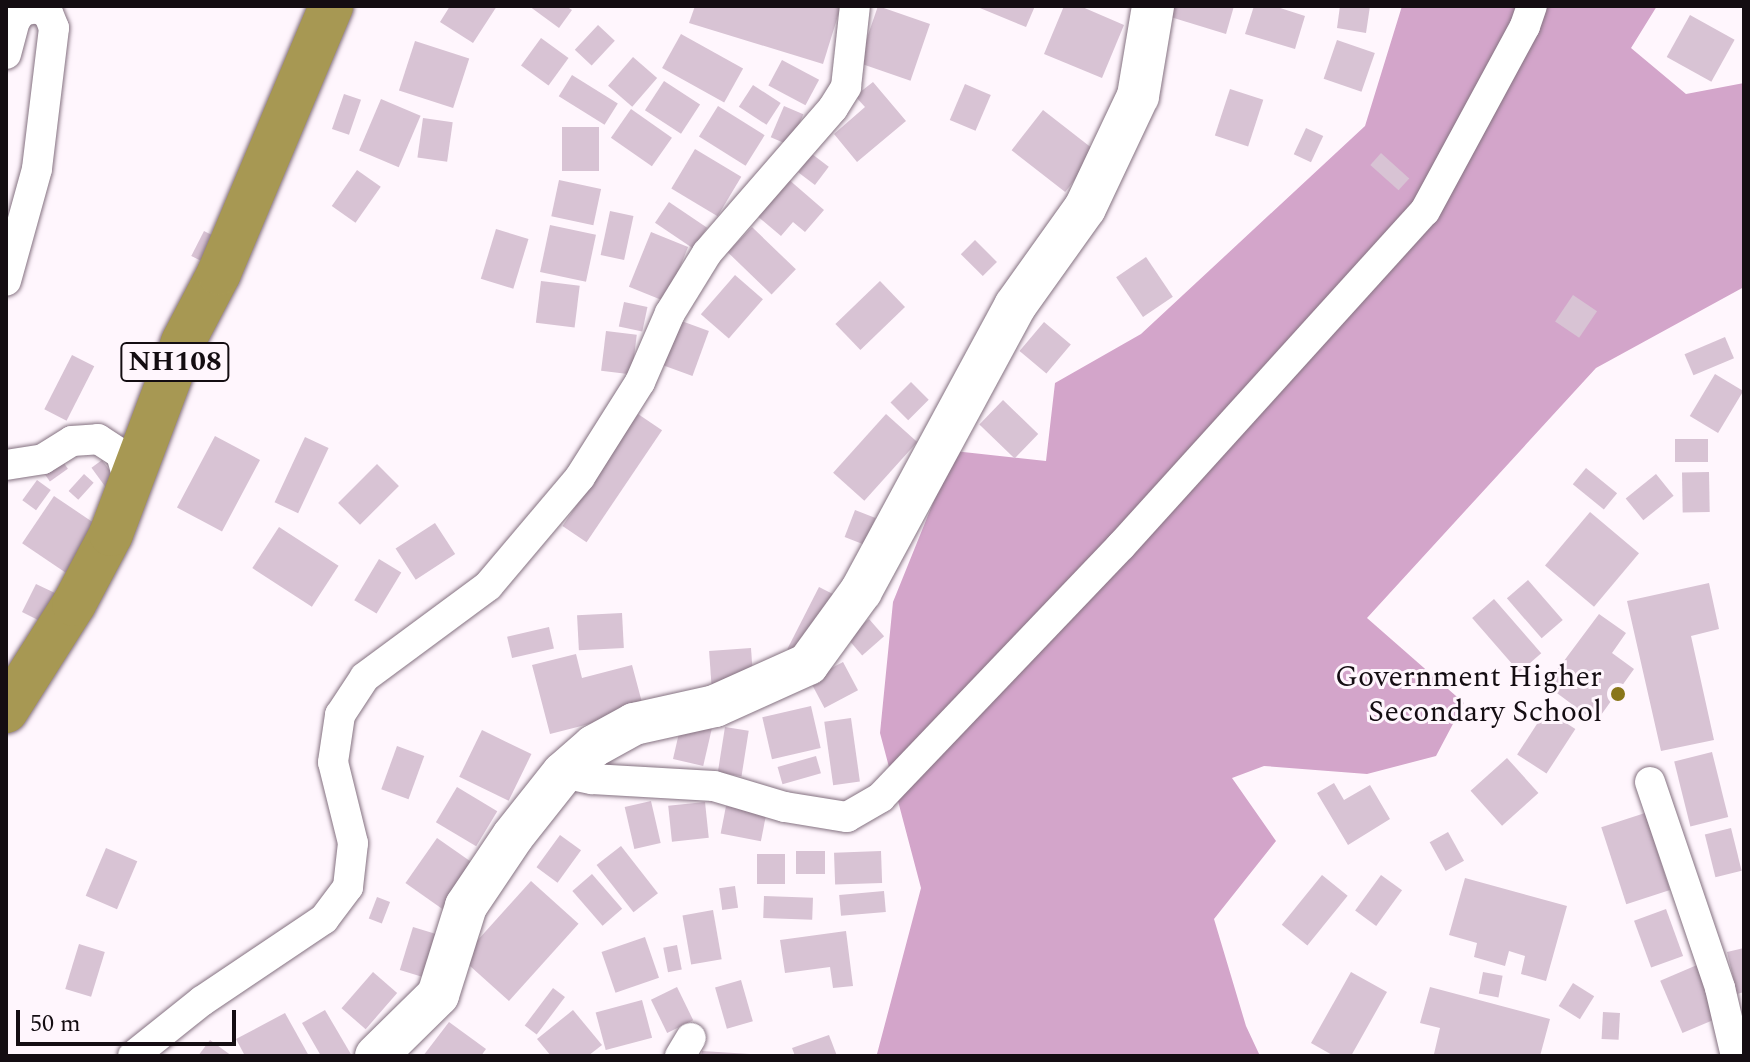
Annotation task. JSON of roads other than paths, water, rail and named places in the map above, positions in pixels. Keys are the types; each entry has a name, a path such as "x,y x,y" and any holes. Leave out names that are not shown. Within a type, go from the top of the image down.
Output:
{"highway":[{"name":"NH108","path":"6,711 74,604 111,534 183,342 219,273 331,6"}],"street":[{"path":"133,1056 202,1001 324,919 348,887 353,843 333,762 340,715 365,677 488,586 580,477 640,382 670,313 707,253 833,108 846,87 855,6"},
{"path":"376,1056 438,995 466,906 513,836 563,773 594,746 634,724 715,706 808,664 861,591 1015,306 1085,208 1138,96 1153,6"},
{"path":"563,773 592,779 714,786 785,807 847,817 881,797 1132,535 1425,211 1525,26 1532,6"},
{"path":"6,54 15,21 22,11 36,8 48,13 54,28 37,169 6,281"},
{"path":"6,465 43,459 72,441 98,439 121,454 130,485"},
{"path":"1650,782 1720,988 1736,1056"}],"place":[{"name":"Government Higher Secondary School","path":"1618,694"}]}
